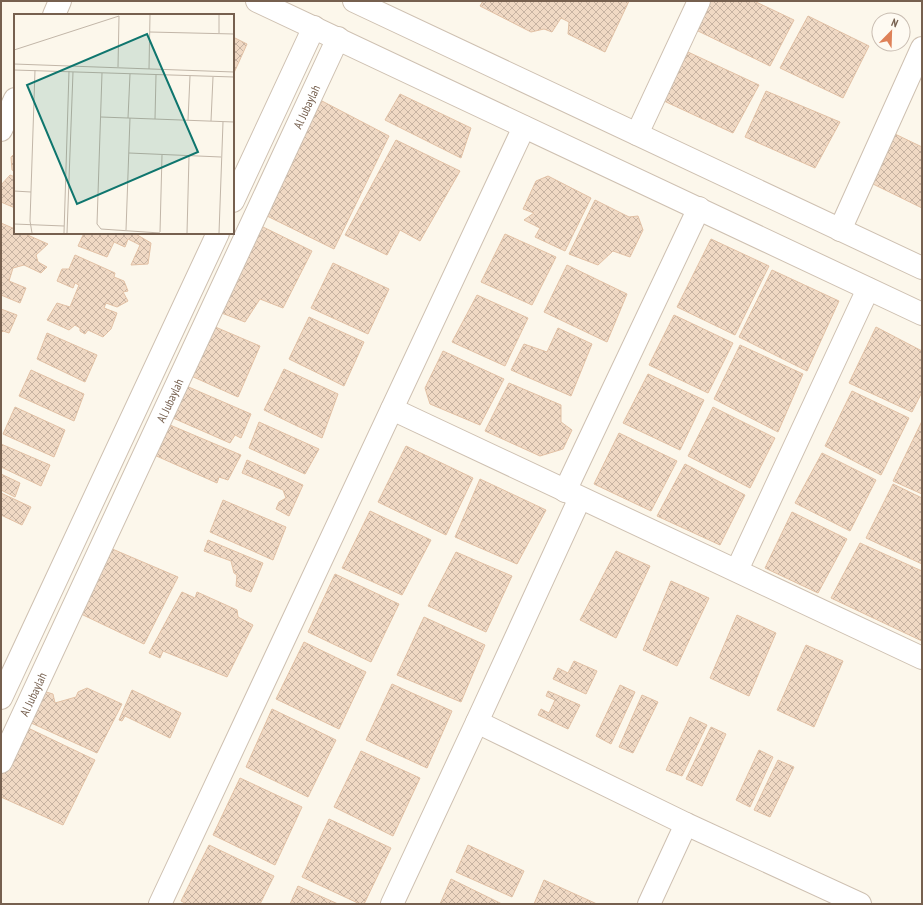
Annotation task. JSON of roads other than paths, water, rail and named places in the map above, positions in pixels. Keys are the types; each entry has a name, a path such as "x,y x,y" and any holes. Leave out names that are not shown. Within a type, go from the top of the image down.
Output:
{"street":[{"path":"54,14 60,1"},
{"path":"257,1 922,314"},
{"path":"354,1 922,268"},
{"path":"637,134 699,1"},
{"path":"234,199 314,27"},
{"name":"Al Jubaylah","path":"1,762 338,38"},
{"path":"840,230 922,48"},
{"path":"1,130 14,101"},
{"path":"160,904 524,126"},
{"path":"392,904 477,722 572,495 699,208"},
{"path":"1,698 218,234"},
{"path":"737,570 868,289"},
{"path":"392,409 572,495 737,570 922,658"},
{"path":"477,722 686,824 858,904"},
{"path":"649,904 686,824"}]}
